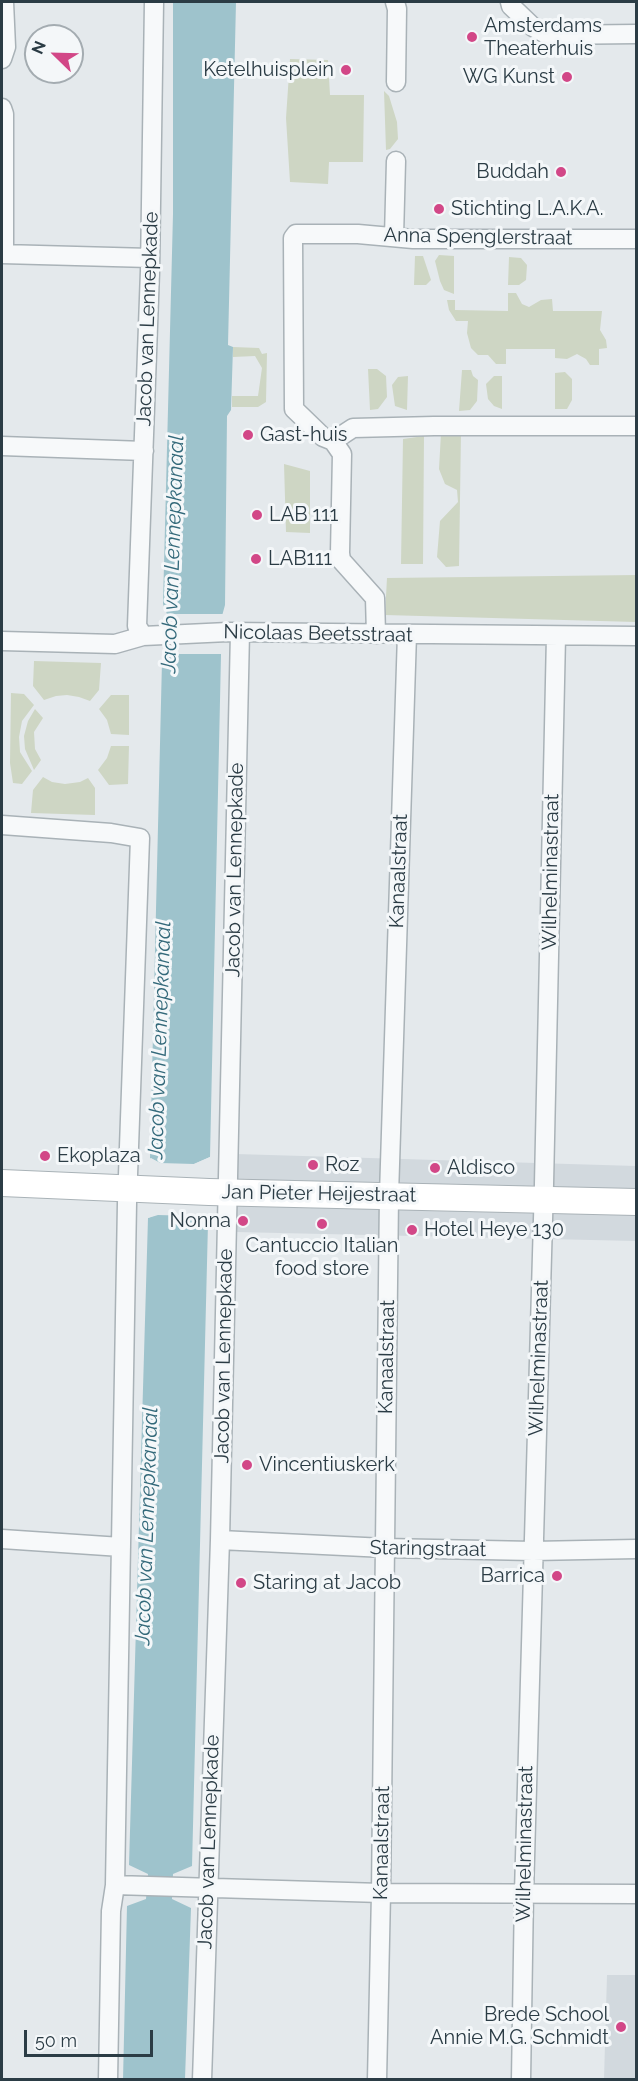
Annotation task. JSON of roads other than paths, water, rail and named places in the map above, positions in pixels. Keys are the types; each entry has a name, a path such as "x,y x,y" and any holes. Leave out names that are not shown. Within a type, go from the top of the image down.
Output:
{"street":[{"path":"2,58 6,47 4,2"},
{"name":"Jacob van Lennepkade","path":"150,635 138,626 150,258 154,2"},
{"path":"395,2 397,9 396,82"},
{"path":"510,2 511,6 533,27 548,35 636,34"},
{"path":"2,108 4,114 3,254 150,258"},
{"path":"394,237 396,161"},
{"name":"Anna Spenglerstraat","path":"333,441 323,437 294,409 293,238 296,234 358,234 430,240 636,239"},
{"path":"376,634 375,598 341,560 342,454 333,441 353,428 636,426"},
{"path":"2,446 144,451"},
{"name":"Jacob van Lennepkade","path":"202,2079 219,1540 218,1192 234,632"},
{"name":"Nicolaas Beetsstraat","path":"2,641 115,644 150,635 234,632 636,636"},
{"name":"Kanaalstraat","path":"377,2079 389,1196 407,634"},
{"name":"Wilhelminastraat","path":"521,2079 556,636"},
{"path":"2,825 111,833 140,838 139,1188 121,1547 115,1885 111,1911 108,2079"},
{"name":"Jan Pieter Heijestraat","path":"2,1183 218,1192 636,1202"},
{"path":"2,1539 121,1547"},
{"name":"Staringstraat","path":"219,1540 385,1548 533,1551 636,1550"},
{"path":"115,1885 381,1893 636,1894"}],"water":[{"name":"Jacob van Lennepkanaal","path":"173,2 236,2 228,345 233,347 231,410 227,416 225,605 222,616 210,1157 194,1164 193,1215 208,1223 192,1866 173,1874 172,1899 191,1908 185,2079 123,2080 127,1906 146,1899 148,1874 129,1865 148,1218 158,1214 160,1163 150,1158 162,661 167,654 167,614 163,604 173,214"}],"place":[{"name":"Amsterdams Theaterhuis","path":"472,37"},
{"name":"Ketelhuisplein","path":"346,70"},
{"name":"WG Kunst","path":"567,77"},
{"name":"Buddah","path":"561,172"},
{"name":"Stichting L.A.K.A.","path":"439,209"},
{"name":"Gast-huis","path":"248,435"},
{"name":"LAB 111","path":"257,515"},
{"name":"LAB111","path":"256,559"},
{"name":"Ekoplaza","path":"45,1156"},
{"name":"Roz","path":"313,1165"},
{"name":"Aldisco","path":"435,1168"},
{"name":"Nonna","path":"243,1221"},
{"name":"Cantuccio Italian food store","path":"322,1224"},
{"name":"Hotel Heye 130","path":"412,1230"},
{"name":"Vincentiuskerk","path":"247,1465"},
{"name":"Barrica","path":"557,1576"},
{"name":"Staring at Jacob","path":"241,1583"},
{"name":"Brede School Annie M.G. Schmidt","path":"621,2027"}]}
